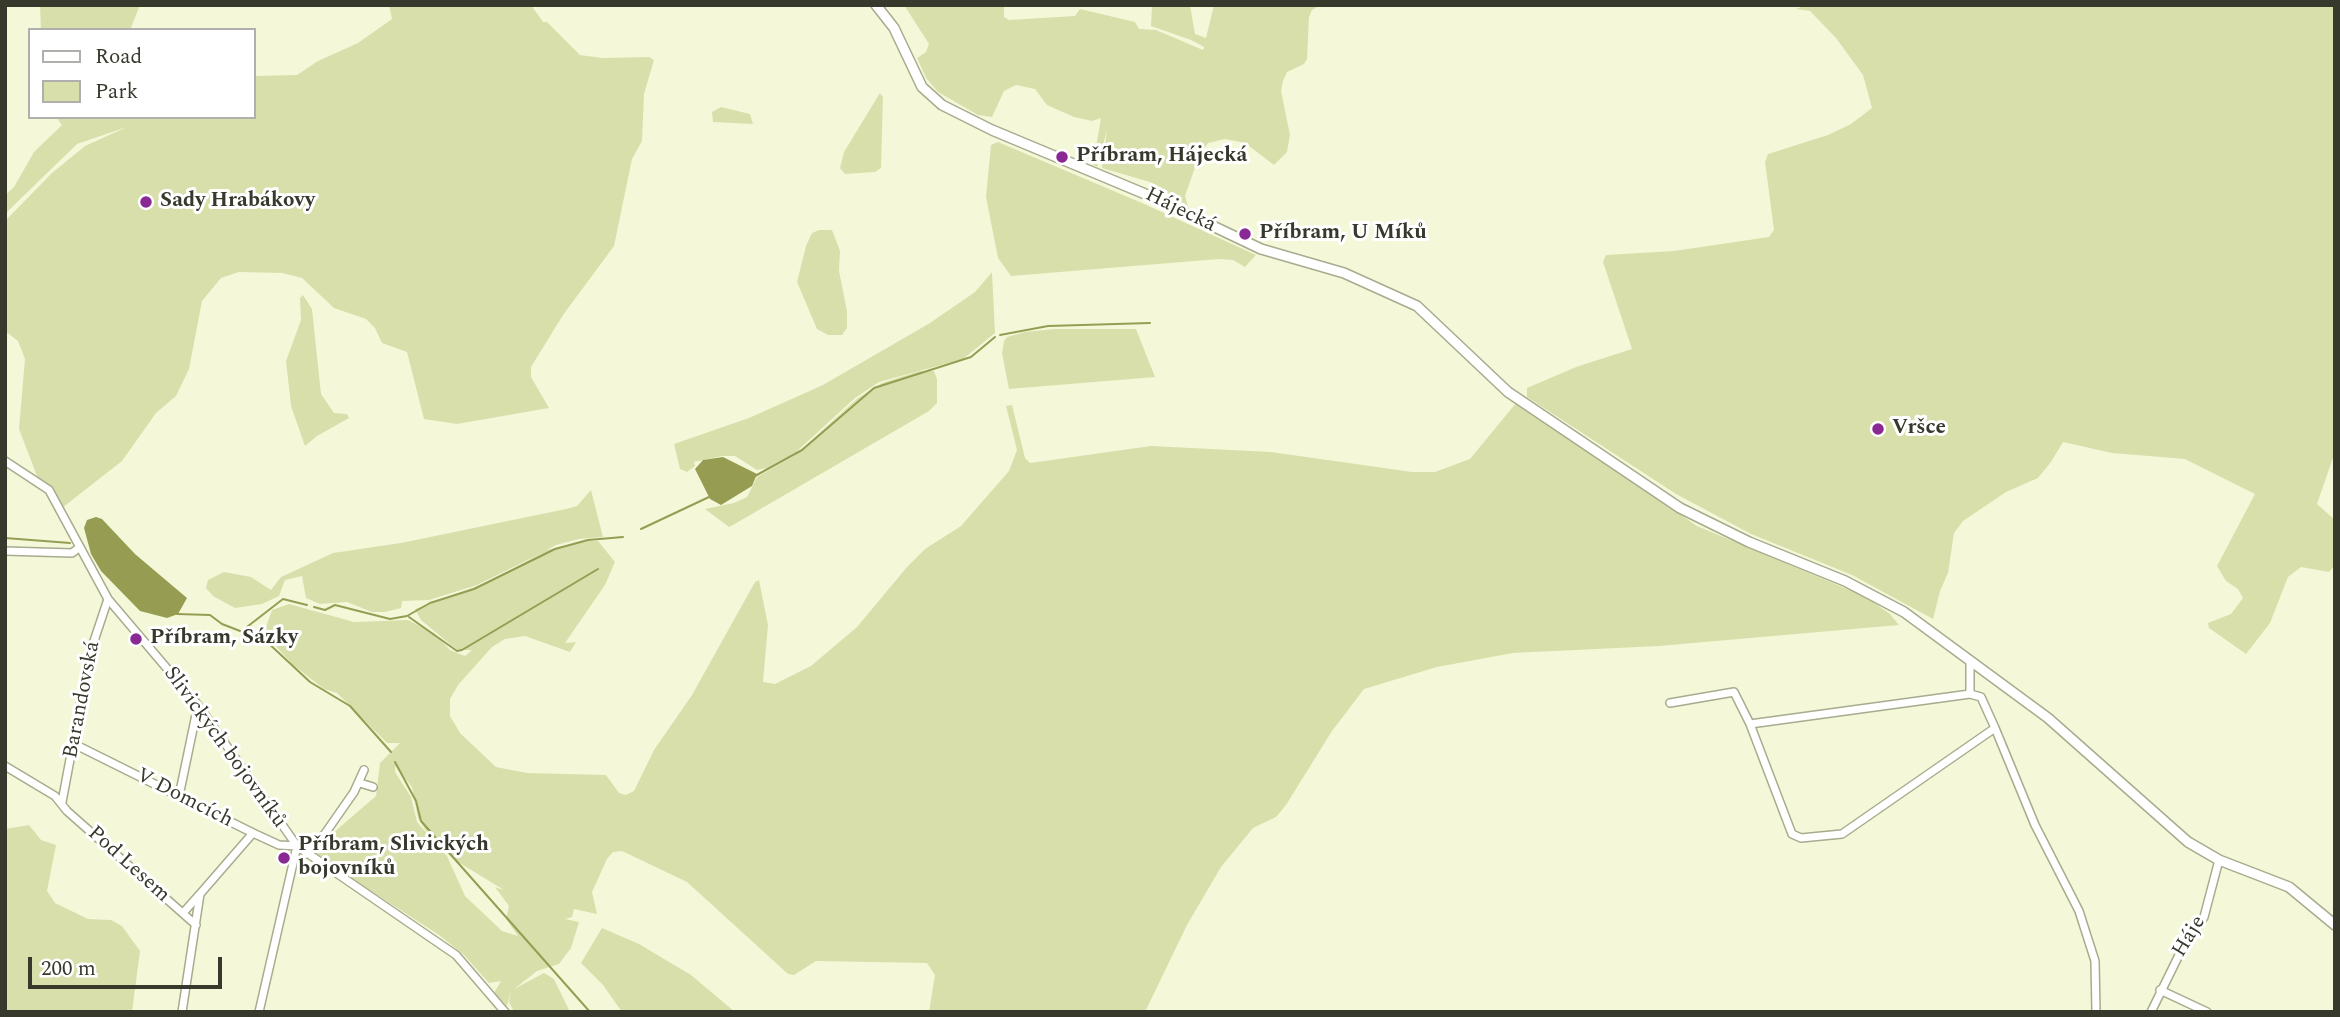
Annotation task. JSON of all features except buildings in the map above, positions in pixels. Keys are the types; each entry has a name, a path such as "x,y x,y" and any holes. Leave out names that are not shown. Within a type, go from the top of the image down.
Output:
{"main road":[{"name":"Hájecká","path":"876,5 894,28 922,87 942,104 992,131 1150,196 1261,248 1308,265 1344,273 1401,297 1438,324 1508,392 1680,509 1875,596 2048,718 2188,842 2219,860 2289,887 2335,925"}],"street":[{"name":"Slivických bojovníků","path":"5,461 43,484 62,512 108,599 198,705 296,846 456,955 505,1012"},
{"path":"5,551 72,553 80,547"},
{"name":"Barandovská","path":"62,802 90,653 108,599"},
{"path":"1969,660 1970,694"},
{"path":"1670,703 1734,692 1738,695 1792,834 1801,838 1842,834 1996,728"},
{"path":"1750,724 1970,694 1980,697 1996,728 2035,825 2079,911 2095,961 2096,1012"},
{"path":"179,796 198,705"},
{"name":"V Domcích","path":"74,744 279,845 296,846"},
{"name":"Pod Lesem","path":"5,766 62,802 67,811 196,925"},
{"path":"306,854 324,835 360,783 363,770"},
{"path":"360,783 373,787"},
{"path":"183,913 253,833"},
{"path":"259,1012 296,846"},
{"name":"Háje","path":"2151,1012 2160,990 2204,916 2219,860"},
{"path":"182,1012 200,894"},
{"path":"2160,990 2207,1012"}],"green space":[{"path":"40,5 140,5 131,28 41,28"},
{"path":"389,5 531,5 543,22 547,22 580,55 602,58 649,57 654,60 644,94 642,141 632,159 614,246 563,315 531,367 531,377 549,408 457,424 424,419 407,352 382,343 375,328 366,319 334,308 302,278 282,273 239,272 221,278 202,301 189,369 176,396 156,413 122,461 62,508 50,488 37,476 19,429 25,359 18,341 5,331 5,221 52,173 85,146 127,127 77,144 5,214 5,195 14,187 34,152 62,125 58,119 256,119 256,76 297,75 318,61 358,43 392,19"},
{"path":"904,5 1004,5 1004,17 1009,20 1075,16 1080,9 1135,22 1139,29 1156,30 1203,50 1204,47 1191,40 1151,26 1152,5 1190,5 1195,34 1206,38 1214,5 1321,5 1312,10 1309,17 1307,59 1304,64 1287,72 1283,81 1281,91 1290,135 1287,152 1274,165 1245,143 1225,139 1208,143 1199,156 1185,196 1188,206 1150,182 1102,168 1107,130 1097,167 1093,164 1101,118 1092,121 1074,117 1047,105 1035,89 1016,85 1004,91 992,117 978,115 938,92 926,78 917,58 926,52 929,44"},
{"path":"1806,5 2335,5 2335,452 2317,504 2335,520 2335,565 2329,572 2301,567 2288,577 2270,623 2246,654 2209,628 2208,623 2231,614 2243,598 2238,589 2226,581 2217,566 2255,494 2185,459 2112,453 2063,442 2038,478 2006,492 1963,521 1954,533 1948,573 1933,619 1852,575 1751,534 1676,494 1527,397 1527,388 1576,367 1632,349 1603,262 1606,255 1674,251 1769,237 1774,230 1765,162 1768,154 1828,135 1851,124 1872,108 1863,75 1836,38 1810,11 1796,9"},
{"path":"880,93 883,97 881,168 875,172 845,174 840,168 844,152"},
{"path":"721,107 750,114 753,124 713,122 712,112"},
{"path":"998,142 1256,255 1245,267 1233,260 1219,259 1011,276 998,258 986,197 991,145"},
{"path":"832,230 840,251 839,271 847,311 847,328 842,335 828,335 817,329 797,282 806,246 812,233"},
{"path":"992,272 995,333 963,359 879,382 855,398 796,452 767,468 757,470 735,456 722,456 694,462 695,466 687,472 680,469 674,444 749,418 823,385 930,323 975,292"},
{"path":"303,295 312,309 321,394 334,413 347,414 349,418 305,446 291,406 286,361 301,320 300,298"},
{"path":"1054,329 1136,329 1155,377 1009,389 1002,353 1007,337"},
{"path":"920,371 934,371 937,379 937,403 929,411 729,527 705,509 734,503 747,497 757,477 794,456 858,398 882,383"},
{"path":"1516,403 1697,526 1866,597 1890,614 1899,625 1659,646 1513,653 1437,667 1364,689 1332,731 1286,805 1276,817 1253,828 1221,867 1187,925 1145,1012 929,1012 935,975 927,963 816,961 794,975 788,974 687,882 622,851 613,852 607,859 592,892 597,914 574,909 572,917 565,919 579,922 571,948 559,964 537,971 514,989 544,973 554,979 570,1012 514,1012 509,1002 511,991 507,1006 494,993 501,981 489,983 464,955 439,935 311,852 376,796 380,763 400,743 387,743 337,693 324,689 292,664 264,633 272,610 289,604 354,622 408,620 434,633 450,650 465,656 472,650 458,650 451,645 421,620 415,609 488,582 544,552 477,585 429,600 402,601 401,608 385,612 372,612 347,602 320,604 306,598 302,576 285,580 279,596 262,604 235,608 213,596 206,588 208,580 224,572 251,577 271,590 281,577 333,553 401,543 566,509 577,506 591,490 603,537 579,539 547,550 583,541 598,541 615,562 605,585 565,643 576,642 570,652 525,636 505,639 492,647 458,685 450,699 450,716 460,733 496,767 527,773 606,775 619,793 626,795 634,791 654,750 692,695 755,582 759,580 768,625 763,682 775,684 811,666 857,627 907,567 925,549 961,526 1009,471 1017,450 1006,406 1012,405 1025,458 1030,463 1151,446 1271,452 1412,472 1435,472 1470,459","holes":["395,766 412,787 418,818 426,831 453,859 504,890 495,887 509,906 506,919 518,936 502,931 465,896 447,856 417,822 411,797 395,772"]},
{"path":"29,825 41,840 56,845 47,891 55,903 88,919 111,920 122,926 140,951 132,1012 5,1012 5,829"},
{"path":"602,928 639,944 691,975 735,1012 622,1012 603,985 581,963"}],"shaded area":[{"path":"723,457 757,474 752,486 721,505 710,499 695,469 703,460"},
{"path":"96,517 102,519 135,554 187,598 178,614 167,618 140,611 101,571 91,554 84,528 87,520"}],"waterway":[{"path":"1000,335 1048,326 1150,323"},
{"path":"755,476 802,450 874,388 971,357 995,337"},
{"path":"641,529 709,497"},
{"path":"314,607 325,610 335,605 390,619 407,616 430,603 474,589 555,549 588,540 623,537"},
{"path":"5,538 70,543"},
{"path":"409,617 457,651 462,650 598,569"},
{"path":"243,630 283,599 307,605"},
{"path":"177,614 210,615 222,624 266,641 310,682 350,706 391,752"},
{"path":"395,762 416,801 421,821 590,1012"}],"place":[{"name":"Příbram, Hájecká","path":"1062,157"},
{"name":"Sady Hrabákovy","path":"146,202"},
{"name":"Příbram, U Míků","path":"1245,234"},
{"name":"Vršce","path":"1878,429"},
{"name":"Příbram, Sázky","path":"136,639"},
{"name":"Příbram, Slivických bojovníků","path":"284,858"}]}
